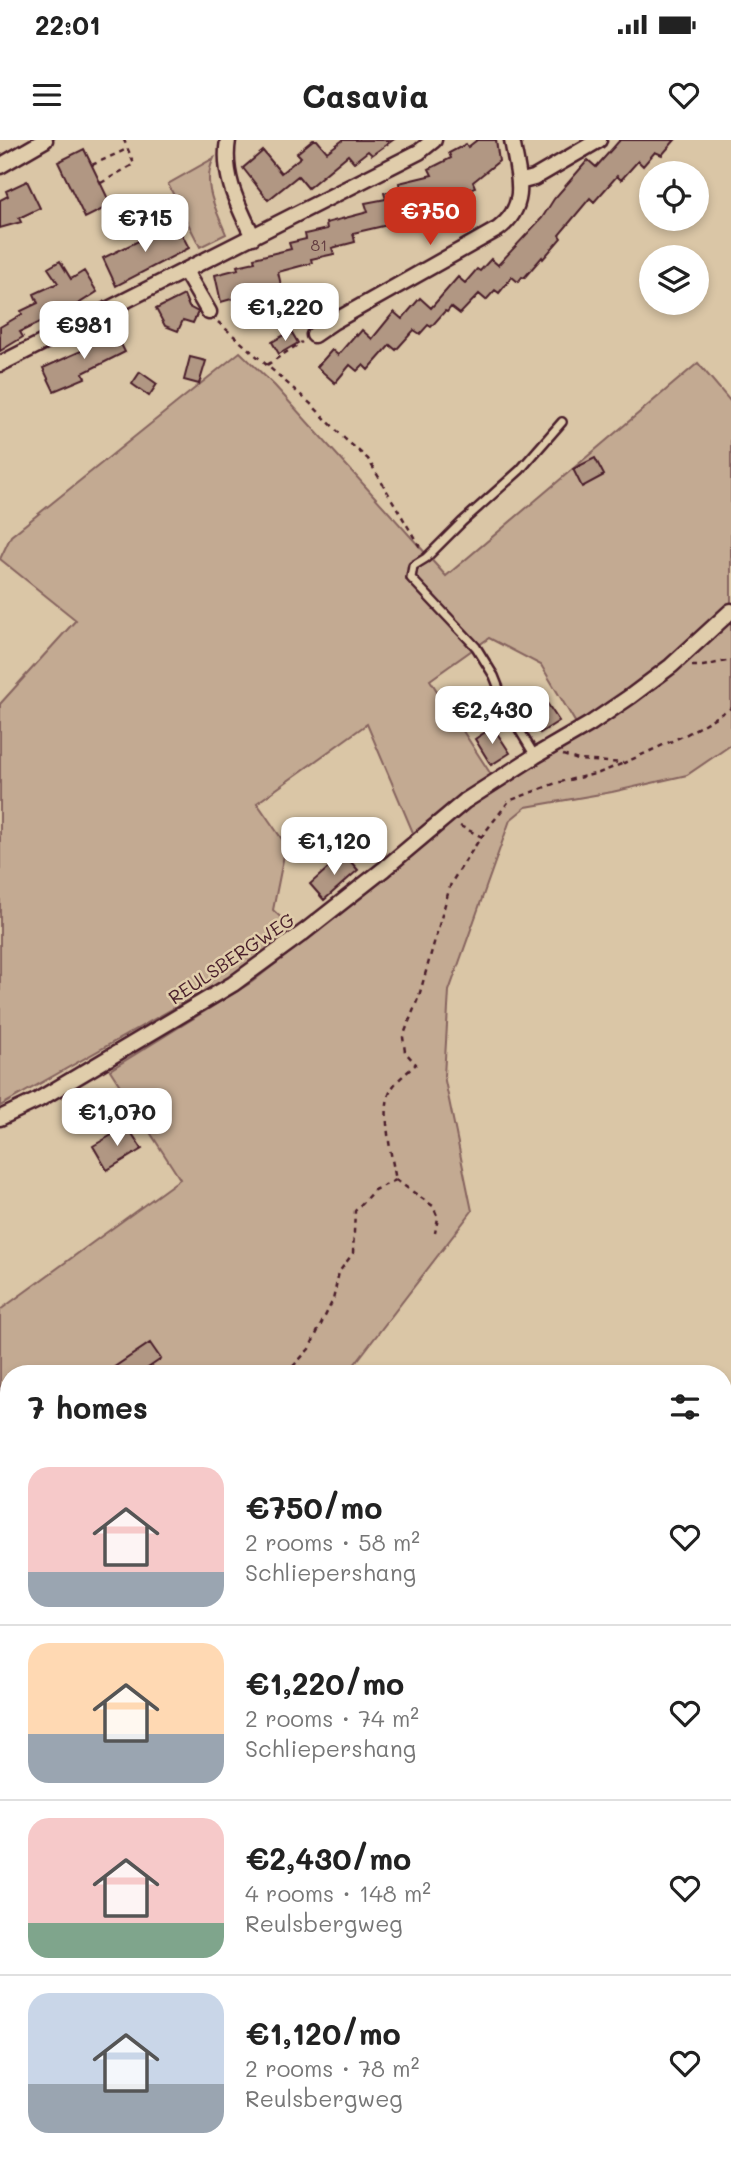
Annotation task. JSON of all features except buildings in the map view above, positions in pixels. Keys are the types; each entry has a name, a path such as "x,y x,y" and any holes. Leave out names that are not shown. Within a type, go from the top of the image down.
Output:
{"street":[{"path":"0,166 45,140"},
{"path":"228,140 228,173 233,194 253,237"},
{"path":"0,364 419,152 434,140"},
{"path":"314,335 510,220 519,205 519,182 512,140"},
{"path":"519,182 534,178 599,140"},
{"path":"184,271 209,312"},
{"name":"REULSBERGWEG","path":"0,1118 38,1100 233,984 384,869 465,801 600,717 671,666 731,611"}],"lane":[{"path":"541,753 508,711 494,676 476,647 411,578 413,566 426,558 520,470 562,422"}],"path":[{"path":"101,183 134,164 124,140"},
{"path":"92,165 127,149"},
{"path":"209,312 368,459 426,558"},
{"path":"267,365 314,335"},
{"path":"671,666 703,666 731,660"},
{"path":"435,1233 438,1218 433,1206 396,1180 388,1137 388,1096 391,1089 416,1064 405,1052 403,1037 419,996 451,883 509,801 556,783 600,773 624,763 687,734 731,708"},
{"path":"541,753 578,760 624,763"},
{"path":"444,819 482,837"},
{"path":"294,1365 309,1349 333,1300 339,1272 353,1253 355,1210 374,1190 396,1180"}],"shaded area":[{"path":"214,158 210,168 209,187 226,234 200,247 168,184"},
{"path":"240,352 275,386 446,576 698,363 731,402 731,602 657,667 577,725 541,665 489,638 430,680 492,776 414,835 367,724 257,803 286,845 273,910 296,932 229,977 0,1106 0,704 76,620 0,559 11,536"},
{"path":"731,617 731,745 687,775 526,807 510,820 449,991 444,1076 472,1211 354,1365 0,1365 0,1310 180,1179 110,1070 252,982 396,870 459,811"}]}
